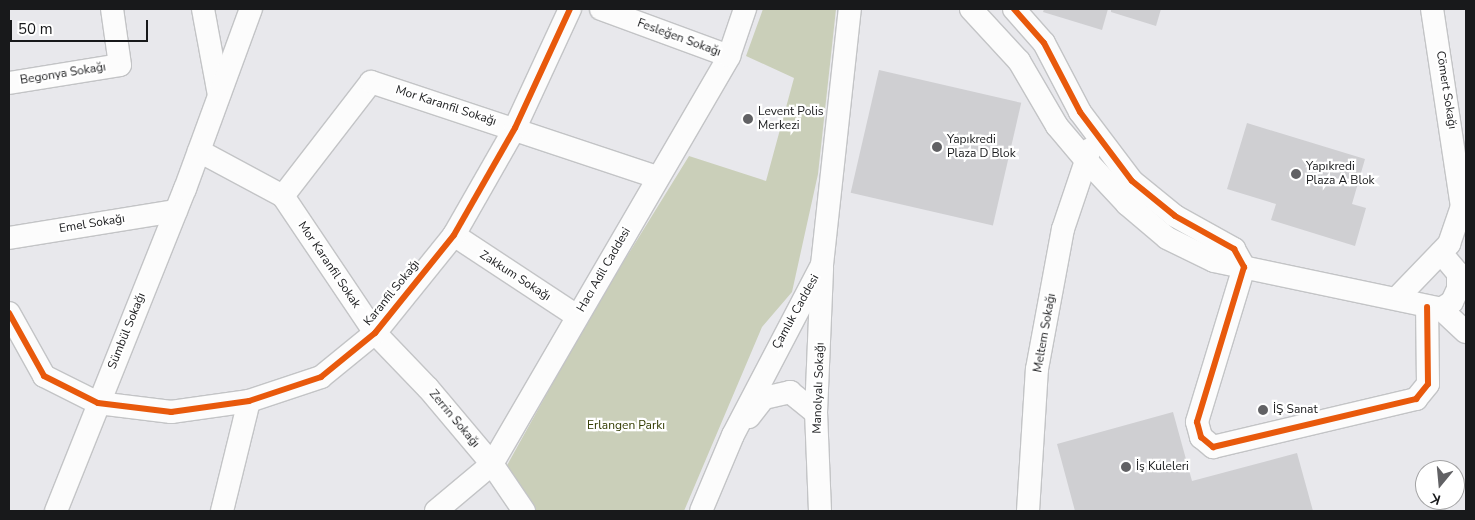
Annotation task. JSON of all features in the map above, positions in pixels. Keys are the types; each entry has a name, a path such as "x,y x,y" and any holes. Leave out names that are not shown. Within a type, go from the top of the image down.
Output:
{"street":[{"name":"Begonya Sokağı","path":"9,83 120,65 112,9"},
{"path":"203,9 219,96"},
{"name":"Sümbül Sokağı","path":"56,511 176,211 251,9"},
{"name":"Karanfil Sokağı","path":"9,313 44,376 98,403 171,412 249,401 321,377 375,333 454,235 516,128 570,9"},
{"name":"Fesleğen Sokağı","path":"601,9 728,56"},
{"name":"Hacı Adil Caddesi","path":"436,511 492,464 728,56 746,9"},
{"path":"971,9 1019,61 1057,126 1085,159 1126,204 1166,238 1214,261 1398,297 1434,308 1466,332"},
{"name":"Cömert Sokağı","path":"1398,297 1440,253 1458,226 1462,187 1432,9"},
{"name":"Çamlık Caddesi","path":"701,511 734,435 822,265 852,11"},
{"path":"1021,12 1044,43 1080,112 1132,181 1174,216 1234,249 1244,267 1198,422 1201,438 1213,446 1416,399 1428,384 1434,308"},
{"name":"Mor Karanfil Sokağı","path":"283,196 371,82 516,128 657,177"},
{"name":"Meltem Sokağı","path":"1028,511 1037,369 1063,229 1085,159 1097,134"},
{"path":"199,151 283,196"},
{"name":"Mor Karanfil Sokak","path":"283,196 375,333"},
{"name":"Emel Sokağı","path":"9,238 176,211"},
{"name":"Zakkum Sokağı","path":"454,235 577,316"},
{"path":"1434,308 1452,302 1458,289 1458,273 1440,253"},
{"name":"Manolyalı Sokağı","path":"820,511 816,413 822,265"},
{"name":"Zerrin Sokağı","path":"375,333 428,388 492,464 524,511"},
{"path":"734,435 764,398 790,392 816,413"},
{"path":"222,511 249,401"}],"green space":[{"name":"Erlangen Parkı","path":"763,9 836,9 818,174 792,292 762,327 684,511 535,511 505,469 590,316 689,156 766,181 794,78 746,56"}],"building":[{"path":"1044,9 1108,9 1102,30 1043,12"},
{"path":"1111,9 1161,9 1156,26 1111,12"},
{"name":"Yapıkredi Plaza D Blok","path":"879,70 1021,103 993,226 851,193"},
{"name":"Yapıkredi Plaza A Blok","path":"1247,123 1365,159 1352,204 1366,208 1355,246 1271,220 1276,204 1227,189"},
{"name":"İş Kuleleri","path":"1173,412 1192,481 1297,453 1313,511 1075,511 1057,444"}],"cycle path":[{"path":"9,313 44,376 98,403 171,412 249,401 321,377 375,333 454,235 515,128 570,9"},
{"path":"1014,9 1044,43 1080,112 1132,181 1175,216 1234,249 1244,267 1197,422 1201,437 1213,447 1416,399 1428,384 1427,307"}],"place":[{"name":"Levent Polis Merkezi","path":"748,119"},
{"name":"Yapıkredi Plaza D Blok","path":"937,147"},
{"name":"Yapıkredi Plaza A Blok","path":"1296,174"},
{"name":"İŞ Sanat","path":"1263,410"},
{"name":"İş Kuleleri","path":"1126,467"}]}
